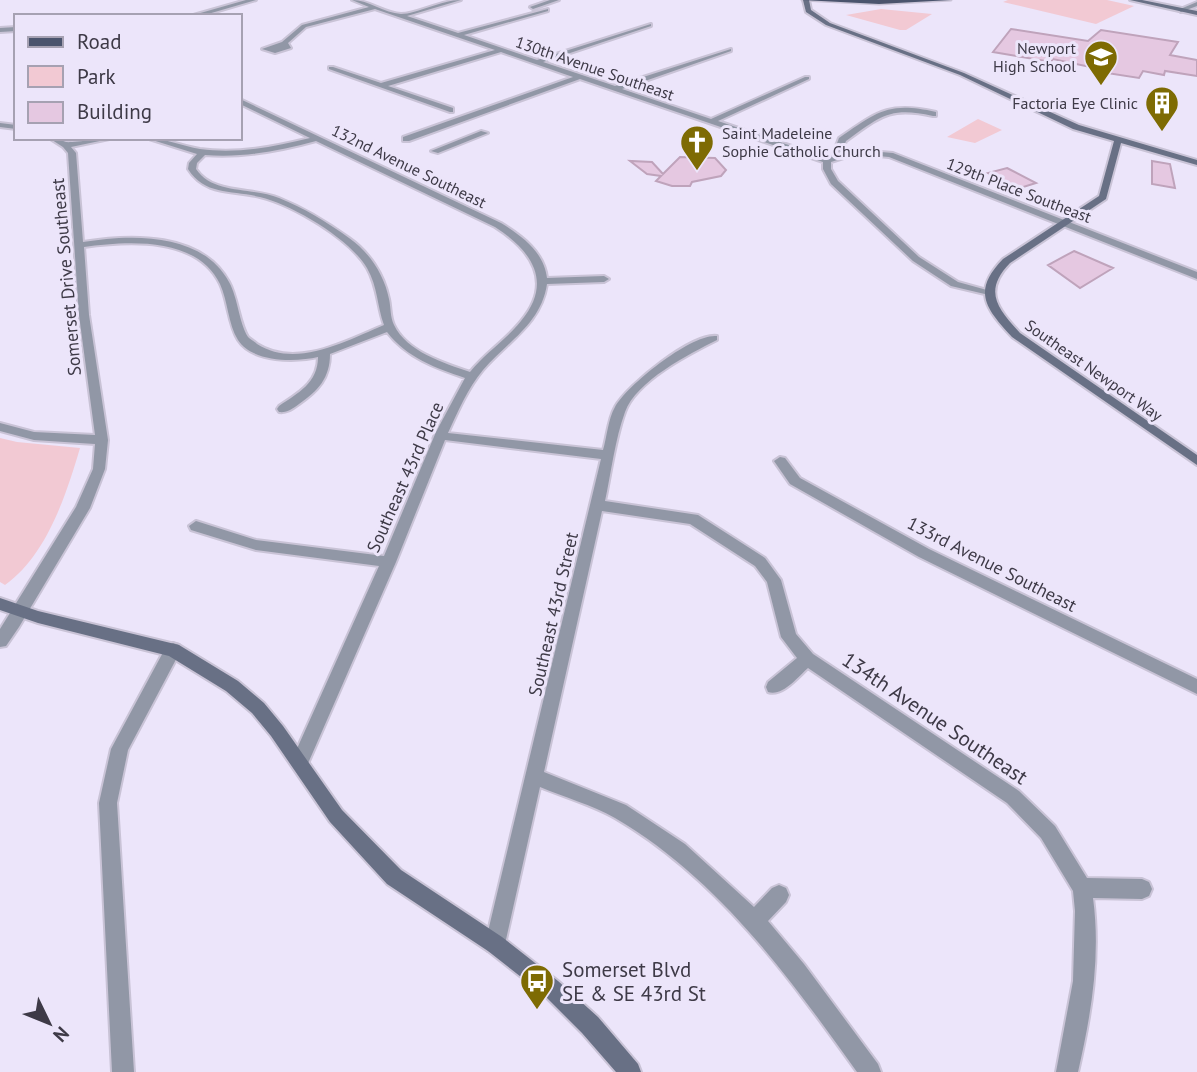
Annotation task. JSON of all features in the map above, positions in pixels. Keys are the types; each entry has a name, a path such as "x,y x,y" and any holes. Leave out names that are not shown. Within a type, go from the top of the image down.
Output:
{"main road":[{"path":"947,0 806,0 808,10 828,23 962,74 1076,127 1105,144 1114,160"},
{"path":"1133,0 1197,13"},
{"path":"1076,127 1197,163"},
{"path":"989,292 990,280 997,270 1103,197 1118,141"},
{"name":"Southeast Newport Way","path":"989,292 999,315 1016,335 1197,461"},
{"path":"0,604 173,650 212,671 258,708 300,762 336,816 394,877 495,944 551,988 590,1025 630,1072"}],"street":[{"path":"200,14 253,0"},
{"path":"400,16 458,0"},
{"path":"536,13 526,9 556,0"},
{"name":"130th Avenue Southeast","path":"360,1 827,160"},
{"path":"1181,10 1197,4"},
{"path":"284,43 298,29 377,8"},
{"path":"458,35 546,10"},
{"path":"537,62 649,25"},
{"path":"380,86 501,50"},
{"path":"614,89 729,50"},
{"path":"331,68 450,110"},
{"path":"406,139 579,77"},
{"path":"710,122 807,78"},
{"name":"132nd Avenue Southeast","path":"242,101 509,232 532,253 538,263 542,281"},
{"path":"846,153 840,146 842,140 889,109 906,108 933,114"},
{"path":"433,129 442,133"},
{"path":"435,152 484,133"},
{"path":"158,140 203,152 262,150 317,138"},
{"path":"451,138 460,142"},
{"path":"57,140 66,145 97,140"},
{"name":"Somerset Drive Southeast","path":"0,641 92,489 103,453 84,315 72,153 66,145"},
{"path":"203,152 193,163 192,169 202,182 214,187 272,198 357,248 378,278 389,327 408,347 426,358 472,376"},
{"name":"129th Place Southeast","path":"827,160 846,153 878,153 900,158 1197,276"},
{"path":"827,160 827,169 834,182 916,259 955,284 989,292"},
{"path":"80,245 116,240 139,241 170,245 190,252 206,262 223,279 244,341 250,346 282,357 324,354 389,327"},
{"path":"542,281 604,279"},
{"name":"Southeast 43rd Place","path":"300,762 442,436 472,376 533,313 542,281"},
{"name":"Southeast 43rd Street","path":"495,944 536,777 619,410 635,389 695,346 713,338"},
{"path":"283,409 316,385 325,369 324,354"},
{"path":"0,427 34,436 103,440"},
{"path":"442,436 607,455"},
{"name":"133rd Avenue Southeast","path":"780,461 795,481 924,554 1197,687"},
{"name":"134th Avenue Southeast","path":"597,505 693,519 760,562 774,580 789,637 807,659 1013,797 1048,832 1082,888"},
{"path":"196,526 256,545 389,562"},
{"path":"123,1072 108,803 120,749 173,650"},
{"path":"774,687 807,659"},
{"path":"536,777 620,811 678,851 755,921 797,971 870,1072"},
{"path":"1067,1072 1082,1011 1087,918 1082,888 1142,889"},
{"path":"755,921 779,895"}],"green space":[{"path":"1107,0 1134,6 1096,24 1003,2"},
{"path":"881,9 932,14 906,30 846,15"},
{"path":"978,119 1002,130 975,143 947,137"},
{"path":"0,438 80,448 53,523 32,558 5,585 0,582"}],"building":[{"name":"Newport High School","path":"1011,29 1088,41 1101,30 1178,42 1170,55 1197,60 1197,76 1143,71 1139,78 1094,71 1095,68 1053,59 1051,62 993,52"},
{"name":"Saint Madeleine Sophie Catholic Church","path":"680,157 715,158 726,170 721,176 692,182 690,186 672,186 656,181 661,176 647,174 630,161 652,162 663,174"},
{"path":"1152,161 1170,164 1175,188 1152,184"},
{"path":"1007,168 1036,183 1017,189 988,173"},
{"path":"1074,251 1113,268 1080,288 1048,265"}],"place":[{"name":"Newport High School","path":"1101,87"},
{"name":"Factoria Eye Clinic","path":"1162,133"},
{"name":"Saint Madeleine Sophie Catholic Church","path":"697,172"},
{"name":"Somerset Blvd SE & SE 43rd St","path":"537,1011"}]}
